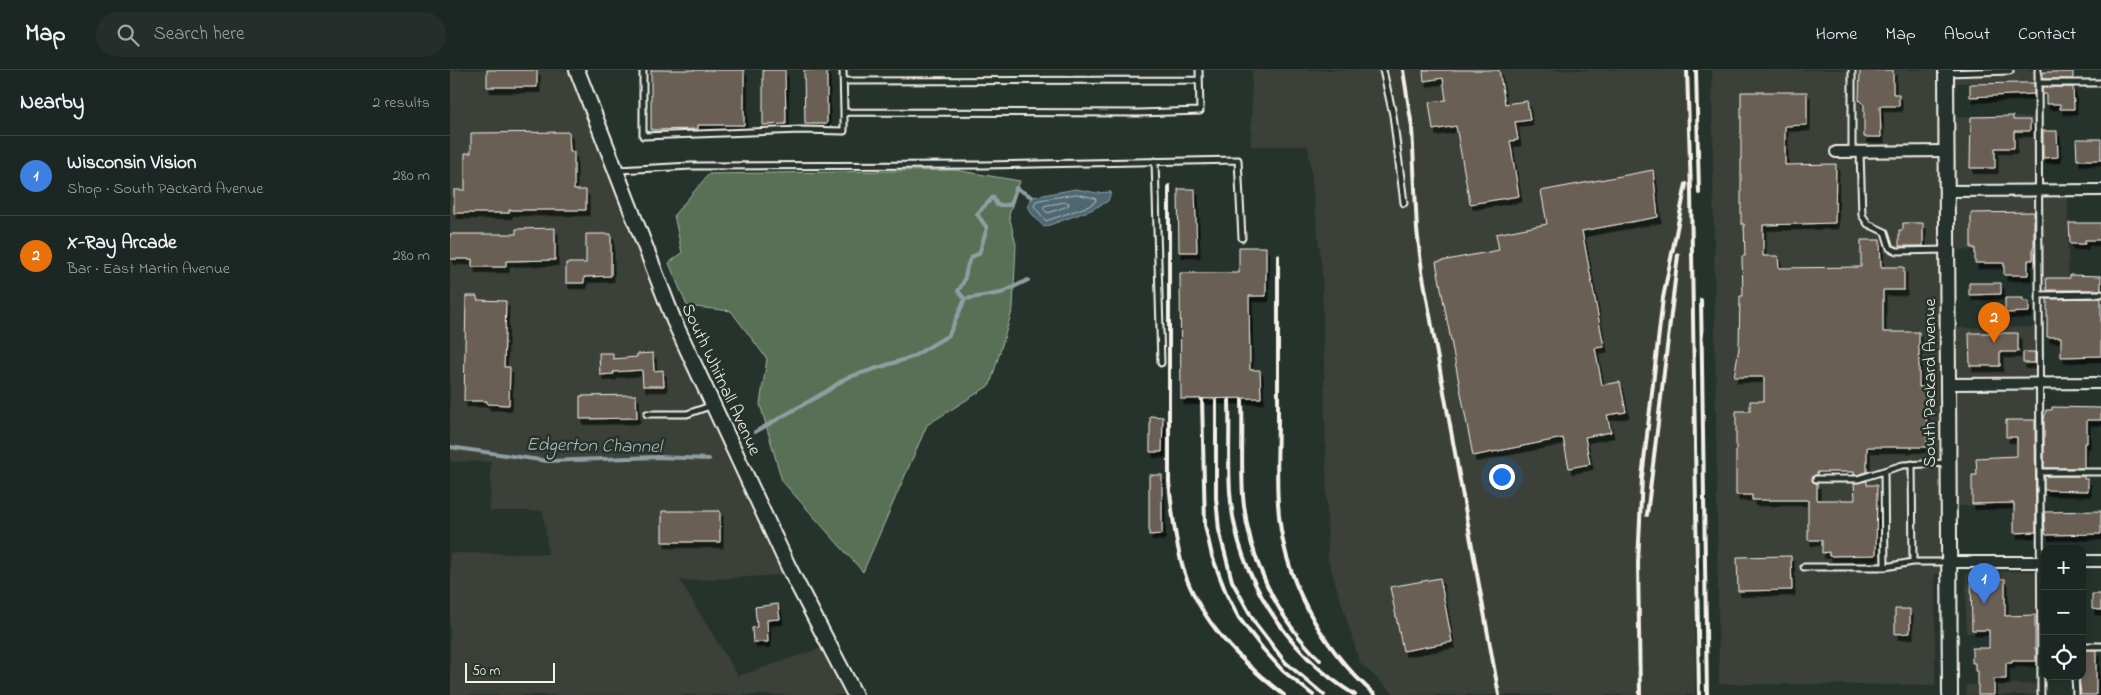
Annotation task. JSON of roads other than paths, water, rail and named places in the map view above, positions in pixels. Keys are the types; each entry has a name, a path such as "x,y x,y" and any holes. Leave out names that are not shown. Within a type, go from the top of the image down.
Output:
{"street":[{"name":"South Whitnall Avenue","path":"578,70 674,321 789,568 855,695"},
{"name":"South Packard Avenue","path":"1946,71 1950,695"},
{"path":"1836,152 1947,151"},
{"path":"1947,191 2101,190"},
{"path":"1948,384 2101,383"},
{"path":"2086,561 2101,561"},
{"path":"1949,562 2041,562"}],"lane":[{"path":"643,70 643,136 844,130 844,70"},
{"path":"844,112 1139,113 1200,111 1199,70"},
{"path":"1383,70 1393,115 1404,203"},
{"path":"1852,70 1856,152 1862,215 1868,224 1885,232 1890,248 1897,251 1947,250"},
{"path":"2038,70 2040,472 2042,545"},
{"path":"1946,71 2010,71"},
{"path":"844,81 1199,80"},
{"path":"2038,83 2101,83"},
{"path":"616,171 691,166 974,165 1155,160 1238,160 1242,238"},
{"path":"1155,160 1161,363"},
{"path":"2040,295 2101,294"},
{"path":"647,414 687,414 713,405"},
{"path":"1816,479 1858,479 1912,464 1949,463"},
{"path":"1912,464 1913,562"},
{"path":"1884,472 1884,567"},
{"path":"2040,472 2101,472"},
{"path":"1804,567 1884,567 1913,562 1949,562"},
{"path":"2043,590 2043,635"},
{"path":"2086,646 2101,646"},
{"path":"2041,695 2042,680"},
{"path":"2075,680 2076,695"}],"water":[{"path":"1076,189 1097,193 1111,192 1108,201 1091,210 1044,227 1032,214 1028,206 1032,197"}],"waterway":[{"name":"Edgerton Channel","path":"965,299 958,291 964,281 969,261 979,254 987,228 977,214 993,197 997,205 1010,205 1016,188 1032,197"},
{"path":"965,299 1001,293 1028,280"},
{"name":"Edgerton Channel","path":"755,432 846,378 912,357 949,335 965,299"},
{"name":"Edgerton Channel","path":"450,447 547,461 657,457 709,459"}],"railway":[{"path":"1403,70 1412,127 1417,230 1422,271 1499,695"},
{"path":"1687,70 1691,191 1699,695"},
{"path":"1696,70 1699,193"},
{"path":"1640,695 1638,563 1642,478 1663,298 1686,184"},
{"path":"1169,186 1169,482 1180,557 1190,588 1211,623 1252,669 1284,695"},
{"path":"1647,515 1678,255"},
{"path":"1278,256 1277,482 1281,531 1287,558 1307,609 1337,655 1375,695"},
{"path":"1701,300 1707,695"},
{"path":"1202,400 1205,525 1212,556 1226,593 1239,618 1283,671 1313,695"},
{"path":"1229,400 1229,469 1234,523 1242,552 1254,581 1268,608 1307,657 1355,695"},
{"path":"1242,400 1243,496 1251,541 1267,585 1278,605 1290,625 1320,660"},
{"path":"1216,401 1216,498 1219,530 1232,581 1255,623 1285,662 1324,695"}],"place":[{"name":"X-Ray Arcade","path":"1994,343"},
{"name":"Wisconsin Vision","path":"1984,604"}]}
